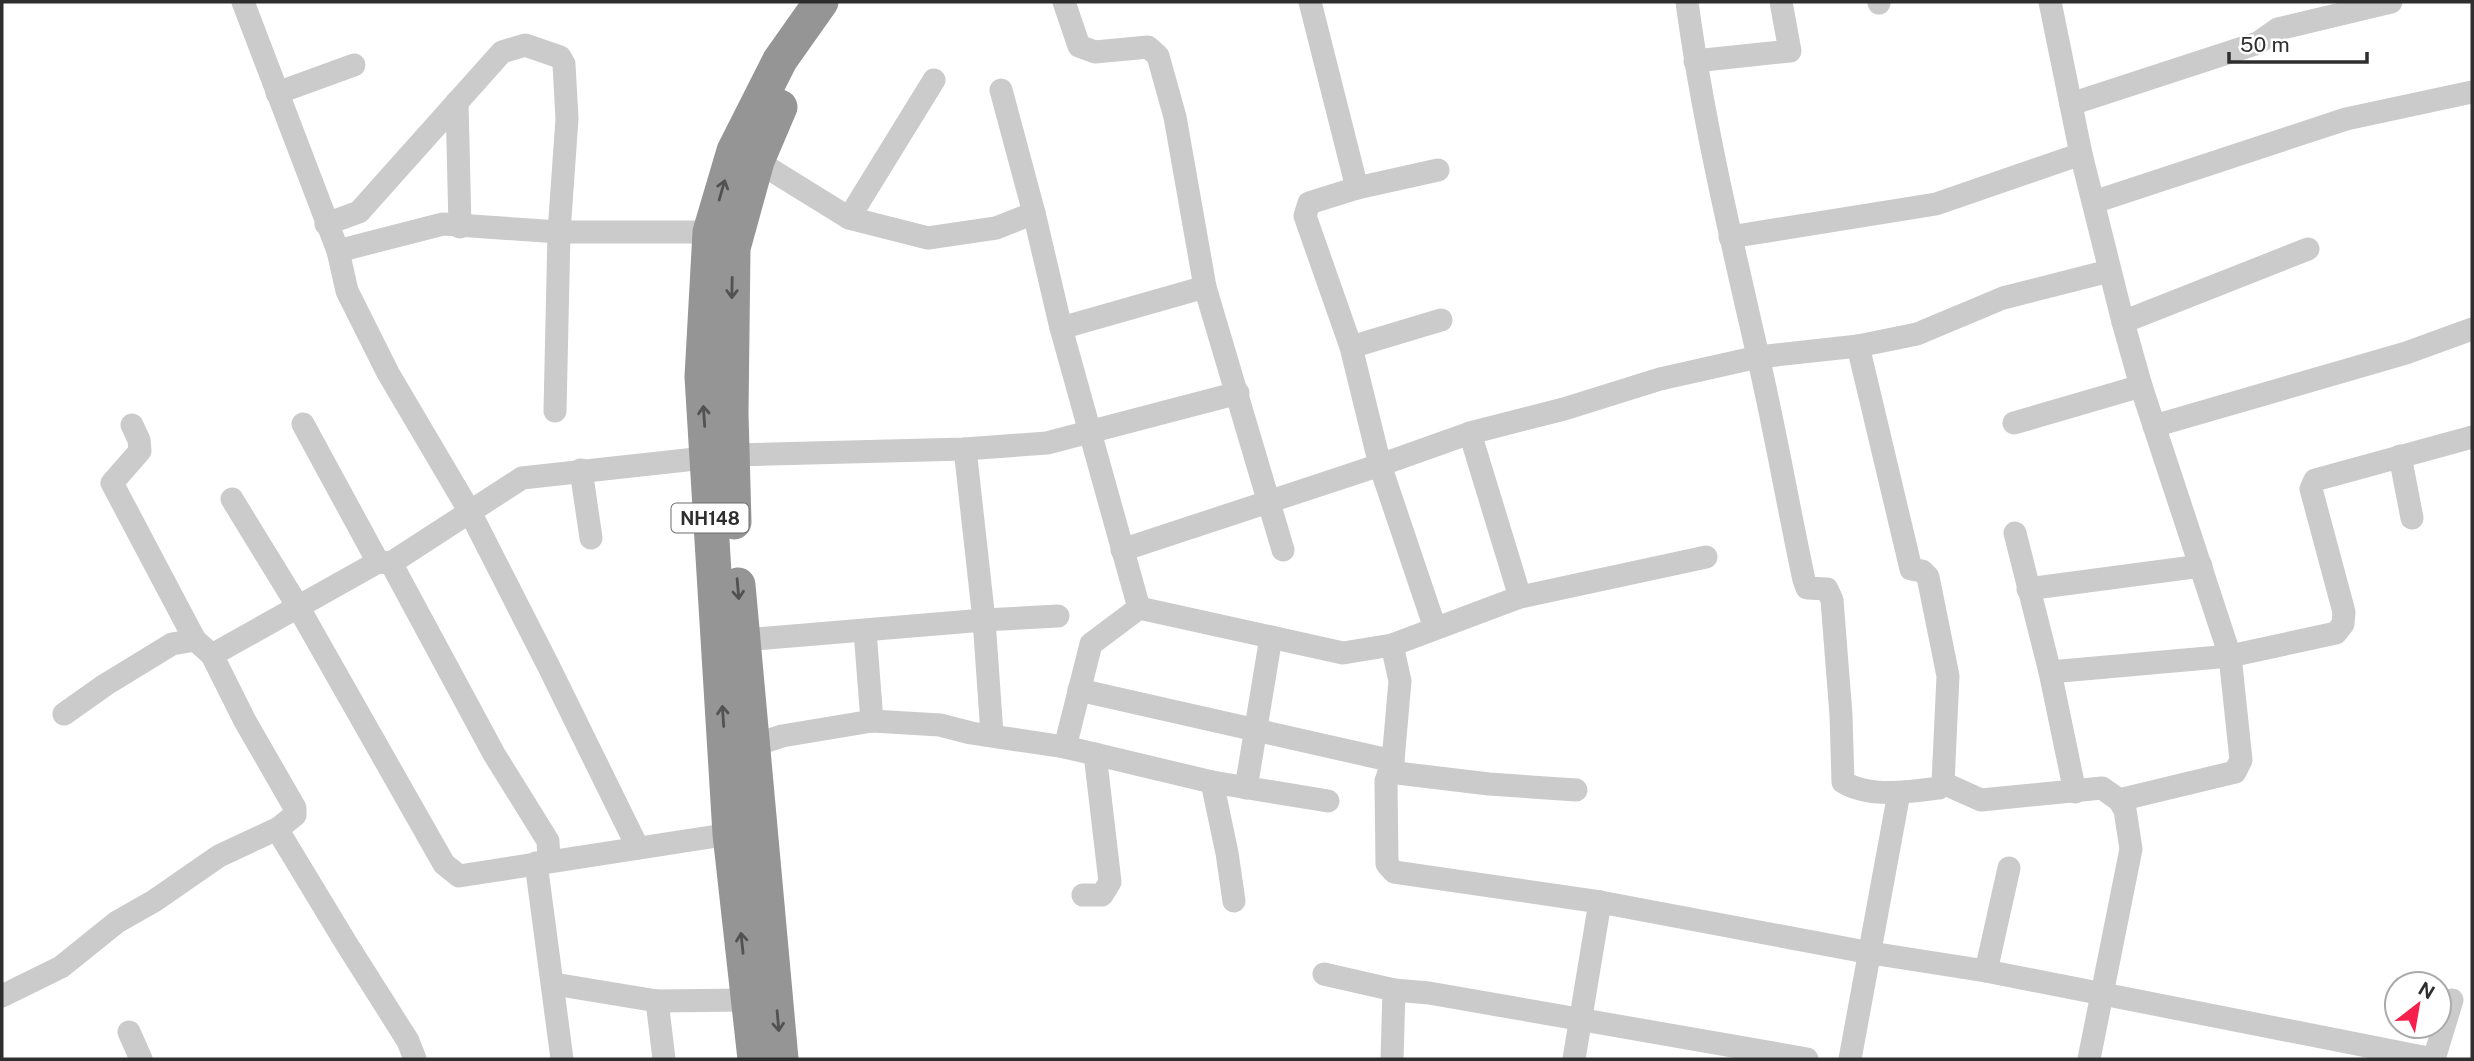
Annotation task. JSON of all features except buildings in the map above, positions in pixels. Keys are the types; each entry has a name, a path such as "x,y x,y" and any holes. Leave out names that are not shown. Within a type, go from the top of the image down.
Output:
{"highway":[{"name":"NH148","path":"755,1059 730,834 752,746 734,546 702,377 710,232 734,150 780,60 821,2"},
{"name":"NH148","path":"781,1059 741,785 719,456 733,248 757,161 787,91 845,2"}],"street":[{"path":"243,2 338,251 347,291 382,361 470,512 638,848"},
{"path":"1064,2 1079,46 1095,52 1148,47 1158,56 1175,117 1205,287 1283,550"},
{"path":"1310,2 1357,188"},
{"path":"1688,2 1695,61 1730,237 1804,580 1807,588 1827,589 1832,600 1842,715 1843,782 1851,787 1899,793 1939,788 1943,783 1948,676 1928,577 1922,571 1911,569 1858,346"},
{"path":"1695,61 1790,51 1781,2"},
{"path":"2050,2 2081,154 2123,322 2141,386 2230,656 2241,760 2235,772 2119,800"},
{"path":"2071,104 2258,43 2278,29 2391,2"},
{"path":"326,224 359,212 502,52 525,45 560,57 564,64 567,119 559,232 555,411"},
{"path":"277,93 354,65"},
{"path":"849,218 934,80"},
{"path":"1001,90 1061,328 1139,608"},
{"path":"2094,202 2346,119 2472,92"},
{"path":"457,102 460,227"},
{"path":"1730,237 1936,204 2081,154"},
{"path":"757,161 849,218 928,238 996,228 1034,213"},
{"path":"1435,628 1380,465 1351,347 1305,216 1309,203 1357,188 1438,170"},
{"path":"338,251 443,224 559,232 710,232"},
{"path":"2123,322 2308,249"},
{"path":"1122,550 1470,433 1564,409 1660,379 1758,357 1858,346 1917,334 2003,298 2109,271"},
{"path":"1061,328 1205,287"},
{"path":"1351,347 1441,320"},
{"path":"2154,425 2406,353 2472,329"},
{"path":"2014,423 2141,386"},
{"path":"64,714 172,643 204,647 297,605 384,562 522,478 719,456 965,449 1047,443 1238,393"},
{"path":"303,424 494,754 548,841 542,862 562,1059"},
{"path":"2,996 61,967 117,922 154,901 219,856 279,828 295,815 295,808 112,483 140,451 139,440 132,425"},
{"path":"1470,433 1520,597"},
{"path":"2050,672 2230,656 2336,632 2343,624 2344,612 2311,489 2315,480 2472,437"},
{"path":"965,449 984,620 992,734"},
{"path":"2400,456 2412,518"},
{"path":"581,470 591,538"},
{"path":"232,499 297,605 444,864 451,871 459,876 730,834"},
{"path":"2015,533 2050,672 2075,792"},
{"path":"1065,747 1091,644 1139,608 1343,653 1392,645 1520,597 1706,557"},
{"path":"2028,589 2201,566"},
{"path":"743,639 1058,616"},
{"path":"865,631 872,721"},
{"path":"1245,788 1271,637"},
{"path":"1392,645 1400,681 1391,766 1386,781 1387,864 1394,872 1600,902 1871,953 1986,971 2433,1059 2439,1040"},
{"path":"1079,690 1391,766 1489,784 1576,790"},
{"path":"752,746 782,736 872,721 940,725 971,733 992,734 1065,747 1212,782 1328,801"},
{"path":"1083,895 1102,895 1110,882 1095,754"},
{"path":"1212,782 1234,901"},
{"path":"1943,783 1981,800 2102,788 2119,800 2125,810 2132,849 2089,1059"},
{"path":"1850,1059 1899,793"},
{"path":"279,828 346,943 408,1041 415,1059"},
{"path":"1986,971 2009,868"},
{"path":"1574,1059 1600,902"},
{"path":"1324,974 1394,990 1429,993 1807,1059"},
{"path":"554,984 657,1001 748,1000"},
{"path":"1392,1059 1394,990"},
{"path":"657,1001 664,1059"},
{"path":"129,1032 141,1059"}]}
